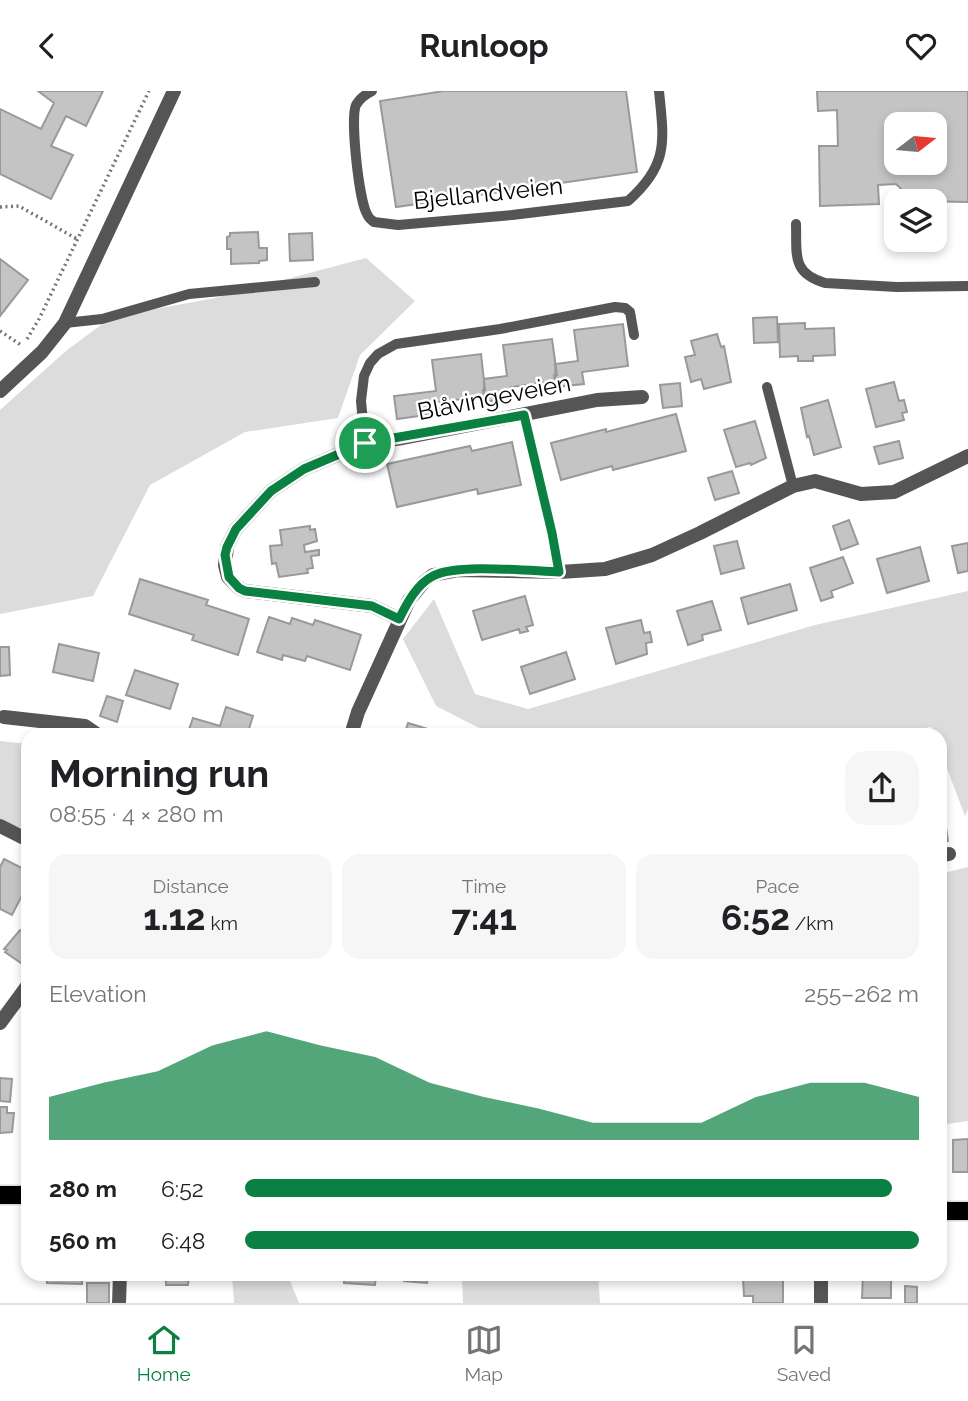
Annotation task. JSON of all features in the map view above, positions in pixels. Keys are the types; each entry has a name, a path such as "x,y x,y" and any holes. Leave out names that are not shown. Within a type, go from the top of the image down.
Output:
{"main road":[{"path":"0,1195 21,1195"},
{"path":"947,1211 968,1211"}],"street":[{"path":"0,391 42,352 65,323 174,91"},
{"name":"Blåvingeveien","path":"399,619 372,606 245,591 233,583 225,565 227,547 236,529 271,491 304,469 365,443 597,400 642,397"},
{"path":"353,728 409,600 424,582 444,571 559,572 605,569 652,555 793,486 815,481 861,494 894,492 968,456"},
{"path":"2,717 88,728"},
{"path":"0,826 21,836"},
{"path":"0,1023 21,994"},
{"path":"119,1303 120,1281"},
{"path":"821,1281 821,1303"}],"lane":[{"name":"Bjellandveien","path":"372,91 355,106 353,119 361,194 366,213 374,222 398,225 628,201 642,188 656,168 664,139 659,91"},
{"path":"796,224 797,259 801,270 815,280 825,283 897,287 968,286"},
{"path":"65,323 102,319 189,293 315,282"},
{"path":"365,443 361,401 363,376 378,354 396,344 500,329 615,307 625,308 630,312 634,335"},
{"path":"767,387 793,486"},
{"path":"524,415 559,572"}],"path":[{"path":"14,352 27,339 39,319 149,91"},
{"path":"0,207 19,206 77,239"},
{"path":"0,331 20,345"}],"shaded area":[{"path":"366,258 415,301 360,355 338,418 245,432 150,485 93,596 0,614 0,410 67,350 112,317 215,298"},
{"path":"968,591 968,810 965,816 947,768 947,728 479,728 436,706 403,639 434,599 475,694 528,709 815,625"},
{"path":"0,741 21,743 21,828 0,821"},
{"path":"968,867 968,1121 947,1124 947,872"},
{"path":"232,1281 290,1281 299,1303 234,1303"},
{"path":"462,1281 598,1281 600,1303 463,1303"}],"building":[{"path":"38,91 103,91 86,126 66,116 51,146 73,155 51,199 0,174 0,109 41,129 54,103"},
{"path":"444,91 626,91 637,172 396,207 380,101"},
{"path":"817,91 968,91 968,202 947,202 947,189 901,189 896,184 878,185 879,204 820,206 819,146 838,146 837,110 818,111"},
{"path":"258,232 259,248 267,248 267,260 231,264 231,249 227,249 227,237 230,233"},
{"path":"312,233 313,260 290,261 289,234"},
{"path":"0,259 28,280 0,316"},
{"path":"777,317 778,342 754,343 753,318"},
{"path":"805,323 805,329 834,328 835,355 813,356 813,361 798,361 798,356 780,357 779,324"},
{"path":"623,324 628,366 582,372 584,384 556,387 555,364 578,361 574,330"},
{"path":"717,334 721,347 724,346 731,382 704,389 701,379 691,382 685,357 695,355 691,341"},
{"path":"552,339 557,375 554,375 555,381 511,387 512,398 484,402 484,379 507,376 503,345"},
{"path":"481,354 484,396 440,402 441,413 397,419 394,396 436,391 432,360"},
{"path":"894,382 899,401 904,400 907,412 902,413 904,420 876,427 866,389"},
{"path":"680,383 682,406 663,408 660,385"},
{"path":"828,400 841,447 814,455 801,408"},
{"path":"676,414 686,451 613,470 612,466 561,480 551,443"},
{"path":"755,421 766,458 751,465 750,463 736,467 724,430"},
{"path":"899,441 903,458 879,464 874,447"},
{"path":"512,442 521,485 478,494 477,489 397,507 387,464 470,446 472,451"},
{"path":"732,471 739,493 715,500 708,478"},
{"path":"849,520 858,544 841,550 833,526"},
{"path":"310,526 310,530 315,529 317,541 304,545 305,552 319,550 319,555 311,556 313,568 307,569 308,573 279,577 276,563 272,564 270,546 282,545 280,530"},
{"path":"737,541 744,568 721,574 714,546"},
{"path":"968,543 968,571 958,573 952,546"},
{"path":"920,547 929,581 887,593 877,559"},
{"path":"843,557 853,583 831,591 833,597 821,601 810,568"},
{"path":"140,579 208,600 206,605 249,619 238,655 192,640 194,635 129,614"},
{"path":"790,584 797,610 748,624 741,598"},
{"path":"525,596 533,625 526,627 528,631 520,633 519,629 482,640 473,611"},
{"path":"712,601 721,630 702,635 703,640 688,645 677,611"},
{"path":"269,617 290,624 292,618 313,625 315,620 361,635 350,670 307,656 305,661 283,655 282,660 257,652"},
{"path":"641,620 644,633 650,632 652,642 646,643 647,654 616,664 606,628"},
{"path":"59,644 99,653 93,681 53,672"},
{"path":"0,647 9,647 10,675 0,676"},
{"path":"566,652 575,679 530,694 521,667"},
{"path":"135,670 178,684 170,709 126,695"},
{"path":"107,696 123,701 117,722 100,716"},
{"path":"226,707 253,716 249,728 189,728 193,718 220,726"},
{"path":"408,723 424,728 406,728"},
{"path":"4,859 21,868 21,898 12,915 0,909 0,867"},
{"path":"20,930 21,931 21,963 4,949"},
{"path":"0,1078 12,1079 10,1102 0,1101"},
{"path":"0,1107 7,1107 7,1113 14,1113 12,1132 0,1133"},
{"path":"968,1139 968,1172 953,1172 953,1140"},
{"path":"47,1281 82,1281 82,1284"},
{"path":"166,1281 188,1281 188,1285 166,1285"},
{"path":"344,1281 375,1281 375,1285"},
{"path":"743,1281 783,1281 783,1303 753,1303 753,1296 744,1296"},
{"path":"863,1281 891,1281 891,1298 862,1298"},
{"path":"87,1283 109,1283 109,1303 87,1303"},
{"path":"905,1286 917,1287 917,1303 905,1303"}],"route":[{"path":"524,415 559,572 444,571 424,582 409,600 399,619 372,606 245,591 233,583 225,565 227,547 236,529 271,491 304,469 365,443 524,415"}]}
